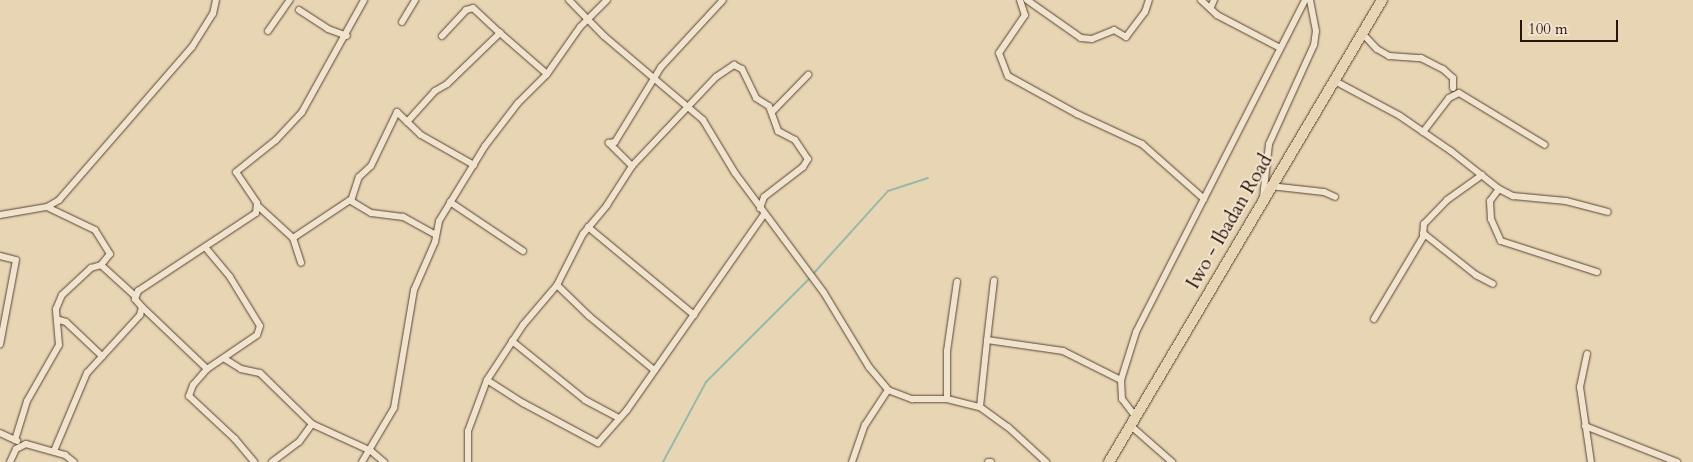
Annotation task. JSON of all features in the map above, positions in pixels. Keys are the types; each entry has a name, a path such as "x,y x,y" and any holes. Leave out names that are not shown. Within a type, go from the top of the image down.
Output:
{"main road":[{"name":"Iwo - Ibadan Road","path":"1112,460 1135,416 1263,197 1382,0"}],"street":[{"path":"0,215 47,208 59,200 192,47 213,14 216,0"},
{"path":"268,30 290,0"},
{"path":"301,263 293,238 258,206 236,172 276,140 302,112 347,36 364,0"},
{"path":"402,22 415,0"},
{"path":"569,0 654,79 690,107 703,120 762,211 824,293 869,367 888,390 912,399 948,399 980,407 1008,427 1046,462"},
{"path":"362,462 371,451 394,408 414,290 436,235 438,221 474,165 518,103 547,74 588,19 607,0"},
{"path":"632,166 609,143 615,142 654,79 688,35 724,0"},
{"path":"1020,0 1025,14 999,53 1008,76 1077,114 1142,144 1204,199"},
{"path":"1027,0 1080,38 1092,38 1114,30 1126,37 1145,12 1149,0"},
{"path":"1201,0 1211,7 1217,16 1280,48"},
{"path":"1211,7 1214,0"},
{"path":"1135,416 1122,399 1122,380 1126,359 1147,306 1204,199 1305,0"},
{"path":"1263,197 1268,144 1314,45 1316,31 1310,0"},
{"path":"442,36 466,10 473,8 547,74"},
{"path":"299,10 328,29 347,36"},
{"path":"407,122 435,91 447,84 500,33"},
{"path":"1362,33 1377,49 1389,56 1421,58 1443,69 1453,78 1453,88"},
{"path":"468,462 468,431 487,380 512,341 557,285 588,228 607,205 632,166 690,107 716,76 734,64 742,69 754,94 772,112 778,131 795,140 808,159 803,167 764,197 762,211 694,315 619,418 598,443 592,443 487,380"},
{"path":"772,112 808,75"},
{"path":"1334,80 1424,132 1499,189 1521,198 1566,201 1608,212"},
{"path":"1424,132 1449,98 1459,93 1545,145"},
{"path":"293,238 350,200 359,177 371,166 393,116 397,112 421,135 474,165"},
{"path":"1374,320 1423,233 1422,227 1432,213 1482,175"},
{"path":"1270,186 1324,192 1335,196"},
{"path":"1499,189 1490,201 1491,219 1501,242 1597,272"},
{"path":"350,200 371,213 403,217 436,235"},
{"path":"450,202 523,251"},
{"path":"134,295 205,247 251,219 258,206"},
{"path":"15,440 27,401 59,345 59,320 56,309 62,295 91,268 101,266 110,254 95,230 47,208"},
{"path":"588,228 694,315"},
{"path":"1423,233 1476,275 1493,284"},
{"path":"205,247 230,278 260,326 257,334 225,359 207,369 189,391 190,399 235,439 254,462"},
{"path":"0,256 16,260 0,345"},
{"path":"101,266 134,295 142,307 207,369"},
{"path":"980,407 994,280"},
{"path":"948,399 947,352 957,282"},
{"path":"557,285 589,316 654,370"},
{"path":"54,451 87,372 140,315 142,307"},
{"path":"59,320 66,322 102,356"},
{"path":"987,340 1063,351 1122,380"},
{"path":"512,341 585,400 619,418"},
{"path":"1587,354 1580,387 1590,462"},
{"path":"225,359 241,369 260,373 312,424 371,451 384,462"},
{"path":"852,462 865,425 888,390"},
{"path":"272,462 298,442 312,424"},
{"path":"1130,426 1172,462"},
{"path":"1585,426 1677,462"},
{"path":"0,433 23,445"},
{"path":"10,462 16,449 23,445 33,444 54,451 74,462"}],"waterway":[{"path":"813,274 888,191 928,178"},
{"path":"663,462 706,382 810,278"}]}
